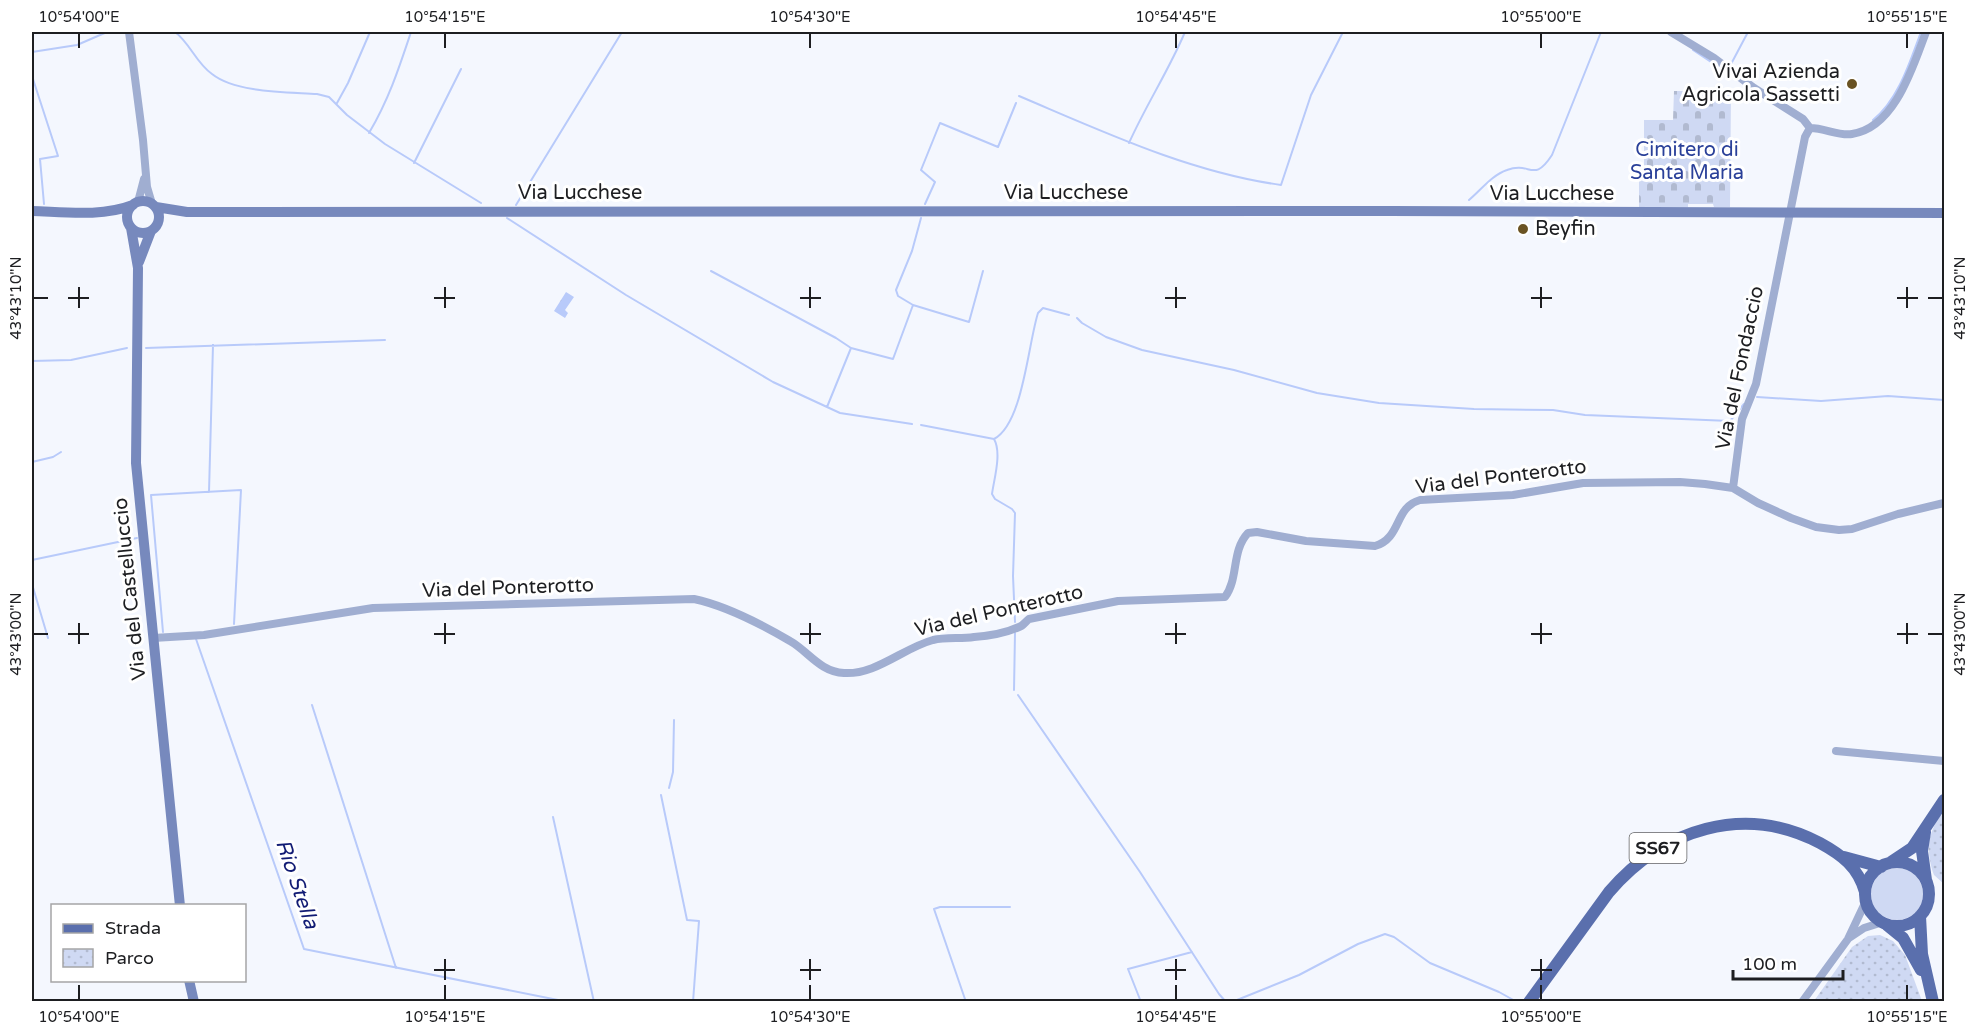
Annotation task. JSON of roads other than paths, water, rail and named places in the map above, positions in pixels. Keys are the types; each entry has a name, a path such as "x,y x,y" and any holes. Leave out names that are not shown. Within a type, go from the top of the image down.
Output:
{"main road":[{"name":"Via Lucchese","path":"32,211 102,212 123,209 142,201 154,206 187,212 1944,213"},
{"path":"131,227 128,215 135,204"},
{"path":"154,206 159,217 154,229"},
{"name":"Via Lucchese","path":"102,212 114,216 141,233 154,229 165,220 187,212"},
{"name":"Via del Castelluccio","path":"131,227 138,268 136,463 180,904"},
{"name":"Via del Castelluccio","path":"138,268 142,252 154,229"},
{"path":"1866,897 1868,880 1884,865 1906,853 1944,801"},
{"name":"SS67","path":"1529,1002 1623,876 1651,853 1674,839 1695,832 1719,826 1760,825 1804,836 1843,857 1884,865 1899,862 1911,866 1921,873 1926,881"},
{"path":"1926,827 1922,851 1928,899 1920,916 1922,954 1933,1002"},
{"name":"SS67","path":"1843,857 1859,875 1869,910 1884,923"},
{"path":"1884,923 1904,925 1920,916"},
{"path":"1884,923 1903,938 1929,987"},
{"path":"189,982 194,1002"}],"street":[{"path":"129,32 144,140 145,173 154,206"},
{"path":"1671,32 1714,58 1754,88 1803,119 1810,128 1850,134 1875,125 1893,105 1903,88 1926,32"},
{"name":"Via del Fondaccio","path":"1733,488 1742,419 1756,384 1788,213 1803,144 1810,128"},
{"path":"135,204 145,173"},
{"name":"Via del Ponterotto","path":"153,638 204,635 373,608 694,599 721,607 764,628 792,642 822,667 844,673 873,667 933,640 975,637 1008,631 1021,627 1029,619 1118,601 1225,597 1231,582 1237,550 1248,533 1257,532 1306,542 1375,546 1389,539 1403,511 1413,501 1513,495 1583,483 1680,482 1733,488"},
{"path":"1733,488 1758,503 1791,518 1816,527 1839,530 1852,529 1898,514 1944,503"},
{"path":"1836,751 1944,761"},
{"path":"1802,1002 1848,939 1866,897"},
{"path":"1848,939 1864,928 1884,923"}],"water":[{"path":"566,292 574,297 565,310 568,313 565,318 554,311"}],"waterway":[{"path":"32,52 77,45 107,32"},
{"path":"175,32 206,69 222,80 248,88 329,97 347,115 385,144 481,203"},
{"path":"337,103 370,32"},
{"path":"369,133 388,96 411,32"},
{"path":"516,205 622,32"},
{"path":"1129,143 1185,32"},
{"path":"1019,96 1115,137 1180,161 1213,171 1281,185 1311,95 1343,32"},
{"path":"1469,200 1502,172 1515,168 1536,170 1546,164 1552,155 1601,32"},
{"path":"1730,66 1748,32"},
{"path":"1873,120 1897,91 1921,32"},
{"path":"1693,50 1723,70"},
{"path":"414,163 461,69"},
{"path":"32,76 58,156 40,159 44,204"},
{"path":"925,204 935,182 921,170 940,123 998,147 1016,103"},
{"path":"507,218 626,295 773,382 840,413 912,424"},
{"path":"827,407 851,348 893,359 913,305 898,296 896,290 912,251 921,218"},
{"path":"711,271 851,348"},
{"path":"913,305 969,322 983,271"},
{"path":"921,425 994,439 1004,431 1018,401 1038,313 1043,308 1069,315"},
{"path":"1077,318 1106,337 1142,350 1234,370 1317,393 1379,403 1474,409 1553,410 1585,415 1730,421 1744,404"},
{"path":"146,348 385,340"},
{"path":"209,492 213,345"},
{"path":"32,361 71,360 127,348"},
{"path":"1757,397 1821,401 1888,396 1944,400"},
{"path":"994,439 997,459 992,494 995,499 1015,513 1013,576 1015,622"},
{"path":"32,462 53,457 61,452"},
{"path":"163,632 151,495 241,490 234,624"},
{"name":"Rio Stella","path":"32,560 137,538"},
{"path":"32,584 48,638"},
{"path":"1014,690 1015,633"},
{"name":"Rio Stella","path":"196,639 304,949 568,1002"},
{"path":"1018,695 1226,1002"},
{"path":"312,705 396,968"},
{"path":"669,788 673,772 674,720"},
{"path":"661,795 687,920 699,921 693,1002"},
{"path":"553,817 594,1002"},
{"path":"966,1002 934,909 940,907 1010,907"},
{"path":"1232,1002 1299,975 1358,944 1385,934 1394,937 1430,963 1517,1002"},
{"path":"1141,1002 1128,969 1192,952"}],"place":[{"name":"Vivai Azienda Agricola Sassetti","path":"1852,84"},
{"name":"Beyfin","path":"1523,229"}],"park label":[{"name":"Cimitero di Santa Maria","path":"1687,162"}]}
